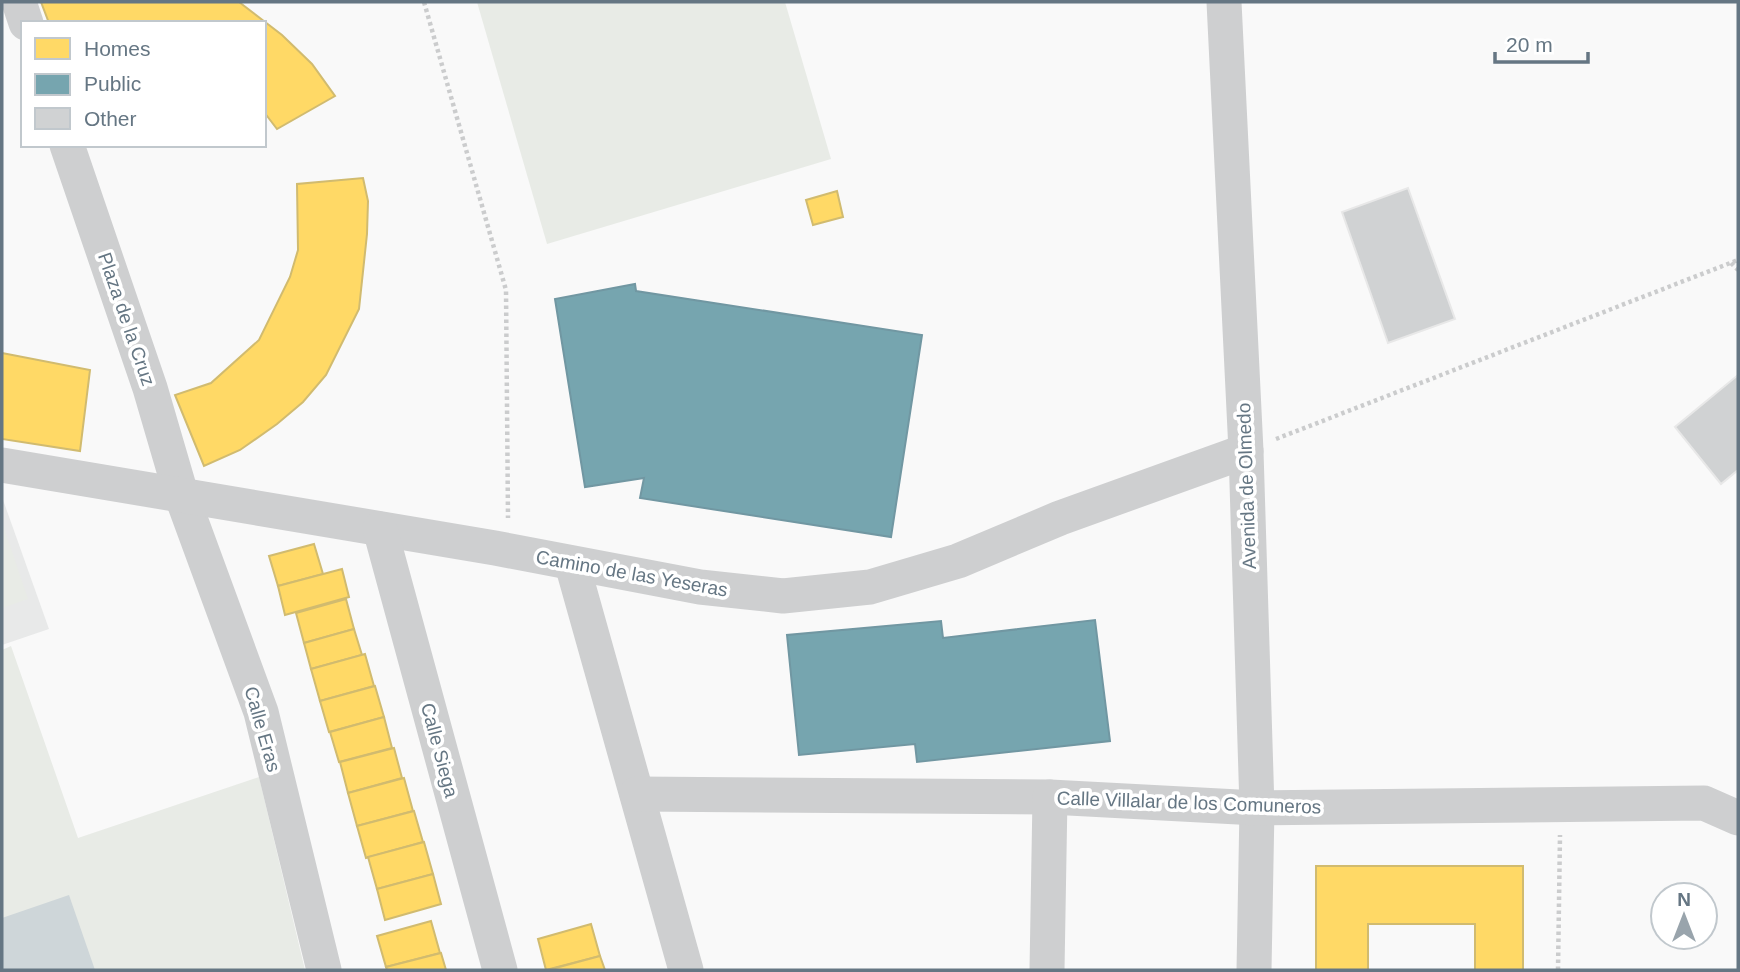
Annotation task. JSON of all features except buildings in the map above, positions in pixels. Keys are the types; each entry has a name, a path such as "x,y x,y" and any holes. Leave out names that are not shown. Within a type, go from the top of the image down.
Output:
{"street":[{"path":"19,2 25,21"},
{"name":"Avenida de Olmedo","path":"1224,2 1246,451 1257,808 1254,970"},
{"name":"Plaza de la Cruz","path":"69,147 150,388 181,495"},
{"name":"Camino de las Yeseras","path":"2,465 495,548 700,587 783,596 870,587 958,561 1060,518 1246,451"},
{"name":"Calle Eras","path":"181,495 261,712 324,970"},
{"name":"Calle Siega","path":"380,529 500,970"},
{"path":"572,564 686,970"},
{"name":"Calle Villalar de los Comuneros","path":"637,794 1049,797 1257,808 1704,803 1738,818"},
{"path":"1047,970 1049,797"}],"path":[{"path":"424,2 506,290 509,515 495,548"},
{"path":"1246,451 1738,260"},
{"path":"1731,263 1738,270"},
{"path":"1558,970 1561,805"}],"shaded area":[{"path":"477,2 785,2 831,159 547,244"},
{"path":"2,497 49,629 2,645"},
{"path":"2,522 28,599 2,608"},
{"path":"11,646 78,838 259,777 305,970 2,970 2,650"},
{"path":"69,895 95,970 2,970 2,918"}]}
